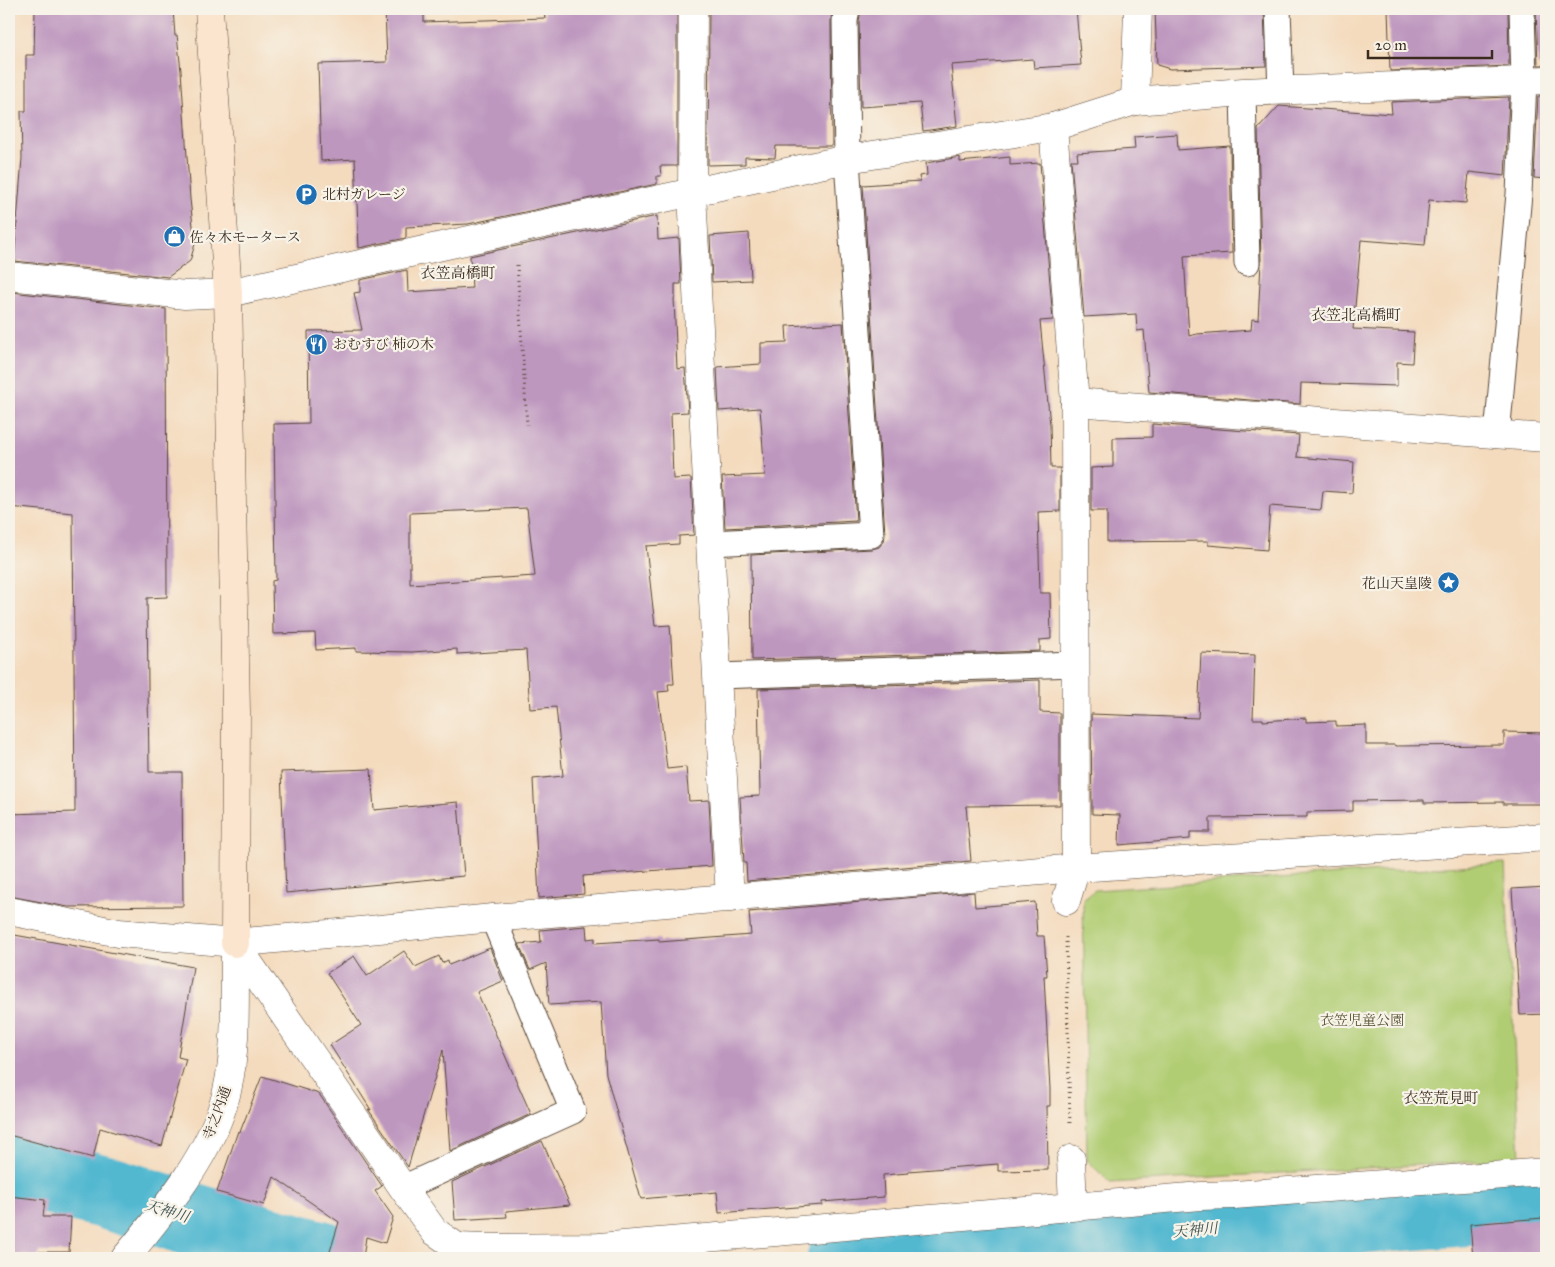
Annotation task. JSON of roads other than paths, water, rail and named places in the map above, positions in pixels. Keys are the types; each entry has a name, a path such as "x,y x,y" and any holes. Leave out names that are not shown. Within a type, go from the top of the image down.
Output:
{"street":[{"path":"209,9 228,293 236,712 235,943 402,1188 434,1231 456,1252 485,1248 599,1247 1073,1206 1546,1172"},
{"path":"693,9 692,193 730,898"},
{"path":"1135,101 1138,9"},
{"path":"9,276 185,295 228,293 847,159 1053,127 1135,101 1244,92 1535,81"},
{"path":"1053,127 1075,402 1076,868 1066,902"},
{"path":"1075,402 1546,438"},
{"path":"9,911 119,933 235,943 493,918 1076,868 1546,837"},
{"name":"寺之内通","path":"131,1251 166,1208 212,1135 227,1091 234,1045 235,943"},
{"path":"1071,1159 1073,1206"}],"lane":[{"path":"711,543 871,535 847,159 845,21 848,9"},
{"path":"1278,9 1281,91"},
{"path":"1497,434 1519,194 1535,81 1522,9"},
{"path":"1244,92 1246,263"},
{"path":"717,676 1075,664"},
{"path":"402,1188 573,1111 493,918"}],"waterway":[{"name":"天神川","path":"9,1167 105,1192 260,1241 324,1258"},
{"name":"天神川","path":"844,1258 1546,1203"}],"place":[{"name":"北村ガレージ","path":"306,194"},
{"name":"佐々木モータース","path":"174,237"},
{"name":"おむすび 柿の木","path":"317,344"},
{"name":"花山天皇陵","path":"1448,583"}],"district":[{"name":"衣笠高橋町","path":"458,273"},
{"name":"衣笠北高橋町","path":"1356,315"},
{"name":"衣笠荒見町","path":"1441,1098"}],"park label":[{"name":"衣笠児童公園","path":"1362,1020"}]}
